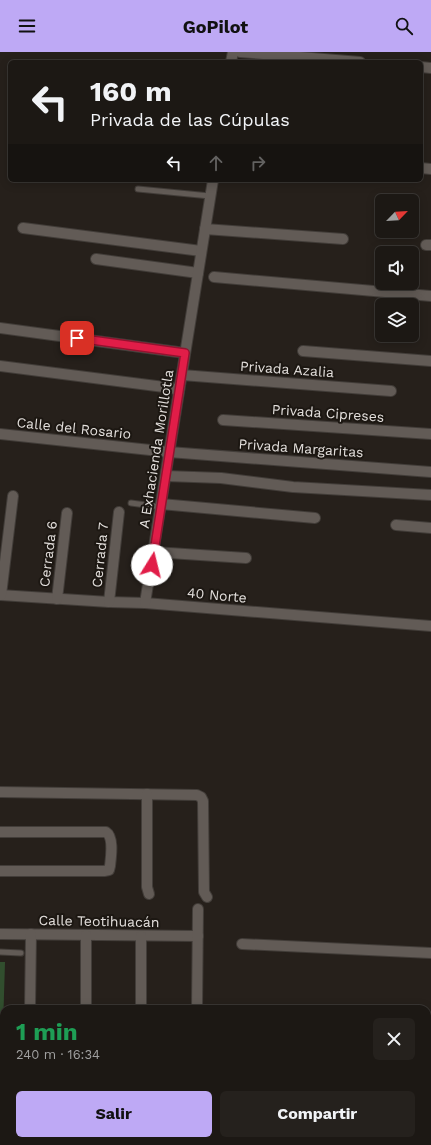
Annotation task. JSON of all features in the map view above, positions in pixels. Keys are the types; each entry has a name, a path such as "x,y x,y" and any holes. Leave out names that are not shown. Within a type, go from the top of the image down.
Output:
{"street":[{"path":"240,52 336,60"},
{"name":"A Exhacienda Morillotla","path":"146,603 212,182"},
{"path":"23,228 201,251"},
{"path":"205,229 343,239"},
{"path":"96,260 198,273"},
{"path":"214,277 431,296"},
{"path":"0,328 185,353"},
{"path":"303,351 431,362"},
{"path":"0,366 172,388 179,391"},
{"name":"Privada Azalia","path":"182,375 391,391"},
{"name":"Privada Cipreses","path":"223,420 431,434"},
{"name":"Calle del Rosario","path":"0,434 169,452"},
{"name":"Privada Margaritas","path":"169,452 431,472"},
{"path":"166,476 221,478 293,486 431,495"},
{"path":"1,595 13,496"},
{"path":"161,505 315,518"},
{"name":"Cerrada 6","path":"57,599 67,512"},
{"name":"Cerrada 7","path":"108,602 119,512"},
{"path":"396,525 431,528"},
{"path":"154,552 246,558"},
{"name":"40 Norte","path":"1,595 146,603 431,626"},
{"path":"0,792 197,795 201,797 203,801 204,892 207,897"},
{"path":"147,794 147,888 149,894"},
{"path":"0,832 106,832 111,838 110,866 109,870 104,872 0,871"},
{"path":"197,1005 198,909"},
{"name":"Calle Teotihuacán","path":"0,934 198,936"},
{"path":"30,1005 31,934"},
{"path":"86,935 86,1005"},
{"path":"140,1005 141,936"},
{"path":"242,944 431,953"}],"lane":[{"path":"138,189 210,196"},
{"path":"131,503 161,505"},
{"path":"0,952 21,953"}],"green space":[{"path":"0,962 5,962 4,1005 0,1005"}],"route":[{"path":"77,338 185,353 152,565"}]}
